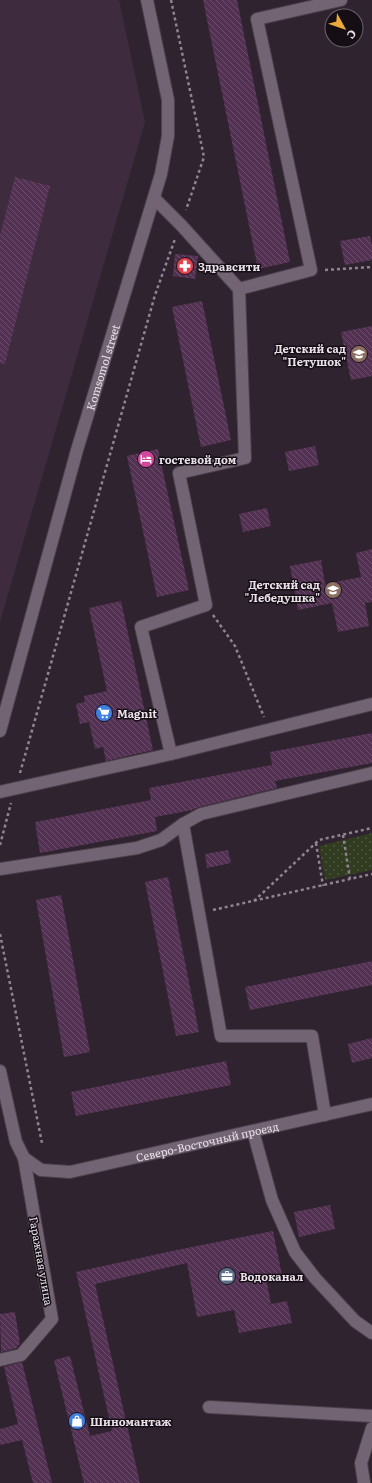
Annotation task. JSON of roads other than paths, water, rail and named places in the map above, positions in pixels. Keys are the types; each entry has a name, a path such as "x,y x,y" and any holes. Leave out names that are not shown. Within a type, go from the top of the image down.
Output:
{"street":[{"name":"Komsomol street","path":"0,731 77,450 161,174 168,136 168,100 147,0"},
{"path":"240,289 310,270 257,19 341,0"},
{"path":"154,198 181,224 240,289 245,458 179,473 206,604 141,627 171,754"},
{"path":"0,792 171,754 372,704"},
{"path":"0,869 137,848 161,840 183,824 201,814 372,773"},
{"path":"183,824 220,1036 312,1036 325,1115"},
{"path":"0,1071 16,1142 24,1158"},
{"name":"Северо-Восточный проезд","path":"24,1158 41,1170 70,1172 372,1104"},
{"path":"253,1131 272,1200 295,1252 315,1278 356,1321 372,1333"},
{"name":"Гаражная улица","path":"0,1360 22,1355 52,1319 24,1158"},
{"path":"209,1407 372,1416"},
{"path":"364,1483 361,1463 372,1428"}],"place":[{"name":"Здравсити","path":"185,266"},
{"name":"Детский сад \"Петушок\"","path":"359,354"},
{"name":"гостевой дом","path":"146,459"},
{"name":"Детский сад \"Лебедушка\"","path":"333,590"},
{"name":"Magnit","path":"104,713"},
{"name":"Водоканал","path":"227,1276"},
{"name":"Шиномантаж","path":"77,1421"}]}
